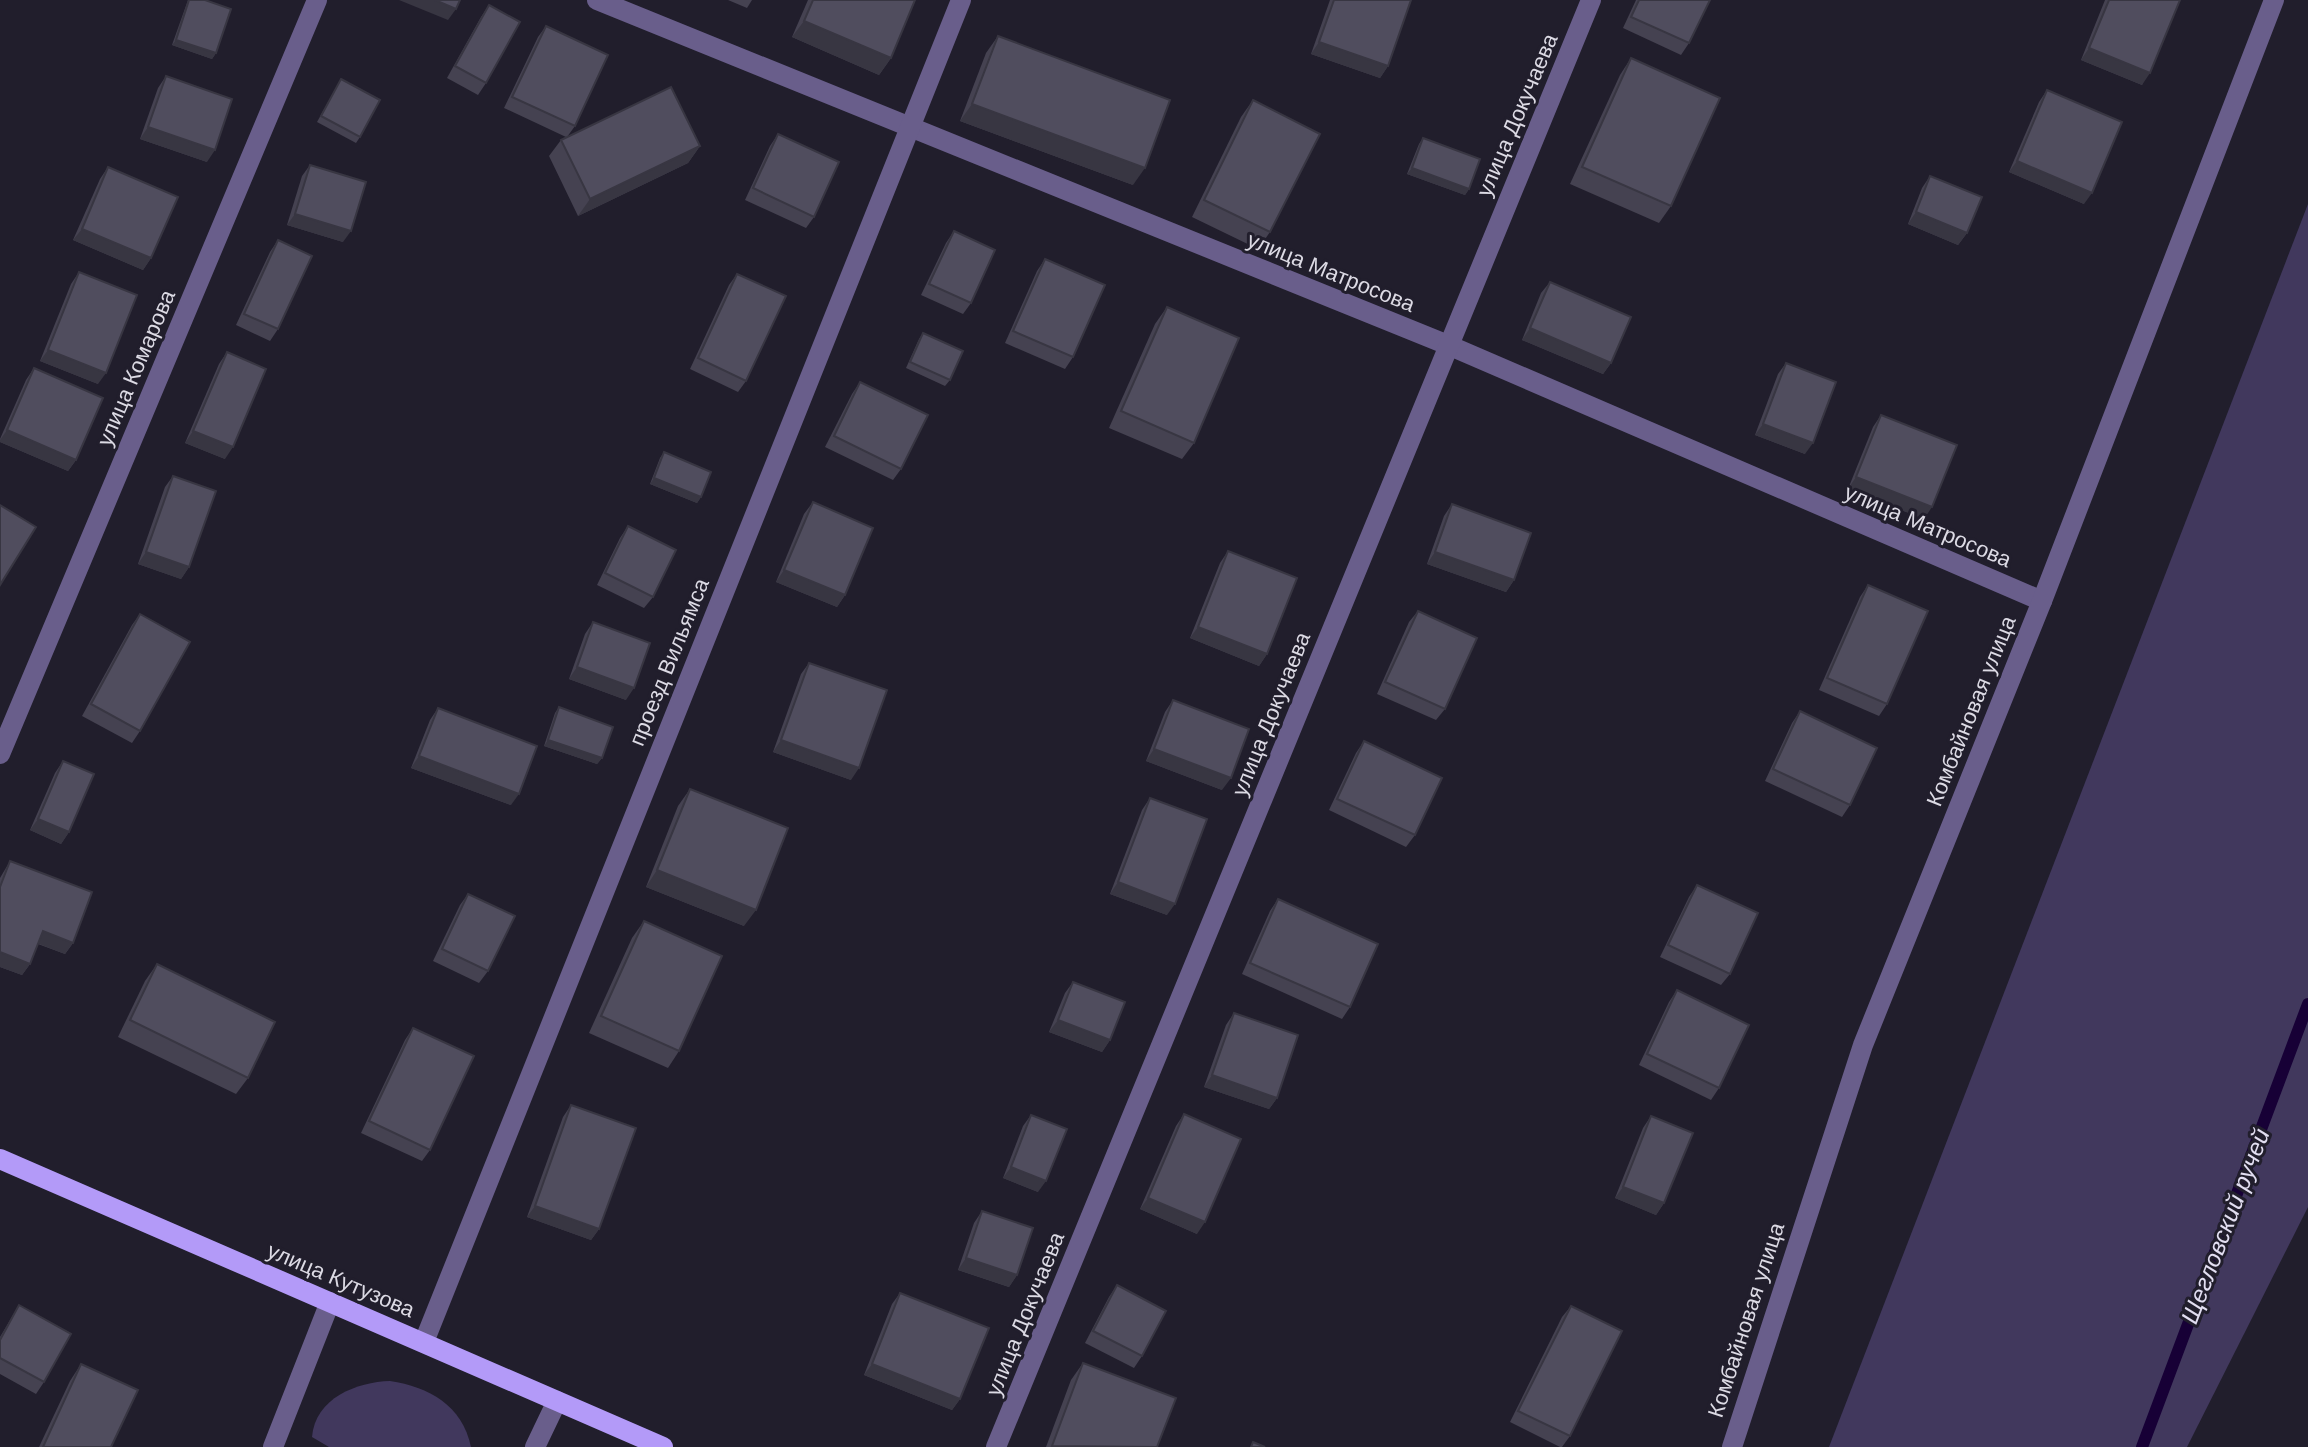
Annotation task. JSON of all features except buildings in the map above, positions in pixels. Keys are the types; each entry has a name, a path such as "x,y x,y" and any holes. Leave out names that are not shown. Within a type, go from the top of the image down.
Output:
{"main road":[{"name":"улица Кутузова","path":"0,1159 663,1447"}],"street":[{"name":"улица Комарова","path":"0,754 317,0"},
{"name":"улица Матросова","path":"597,0 1448,345 2042,601"},
{"name":"проезд Вильямса","path":"424,1342 961,0"},
{"name":"улица Докучаева","path":"996,1447 1591,0"},
{"name":"Комбайновая улица","path":"1732,1447 1863,1045 2042,601 2274,0"},
{"path":"273,1447 330,1302"},
{"path":"535,1447 557,1401"}],"shaded area":[{"path":"2308,204 2308,1207 2187,1447 1829,1447"},
{"path":"390,1381 418,1388 442,1400 460,1420 471,1447 329,1447 312,1437 315,1423 329,1402 352,1389"}],"waterway":[{"name":"Щегловский ручей","path":"2142,1447 2308,1004"}]}
